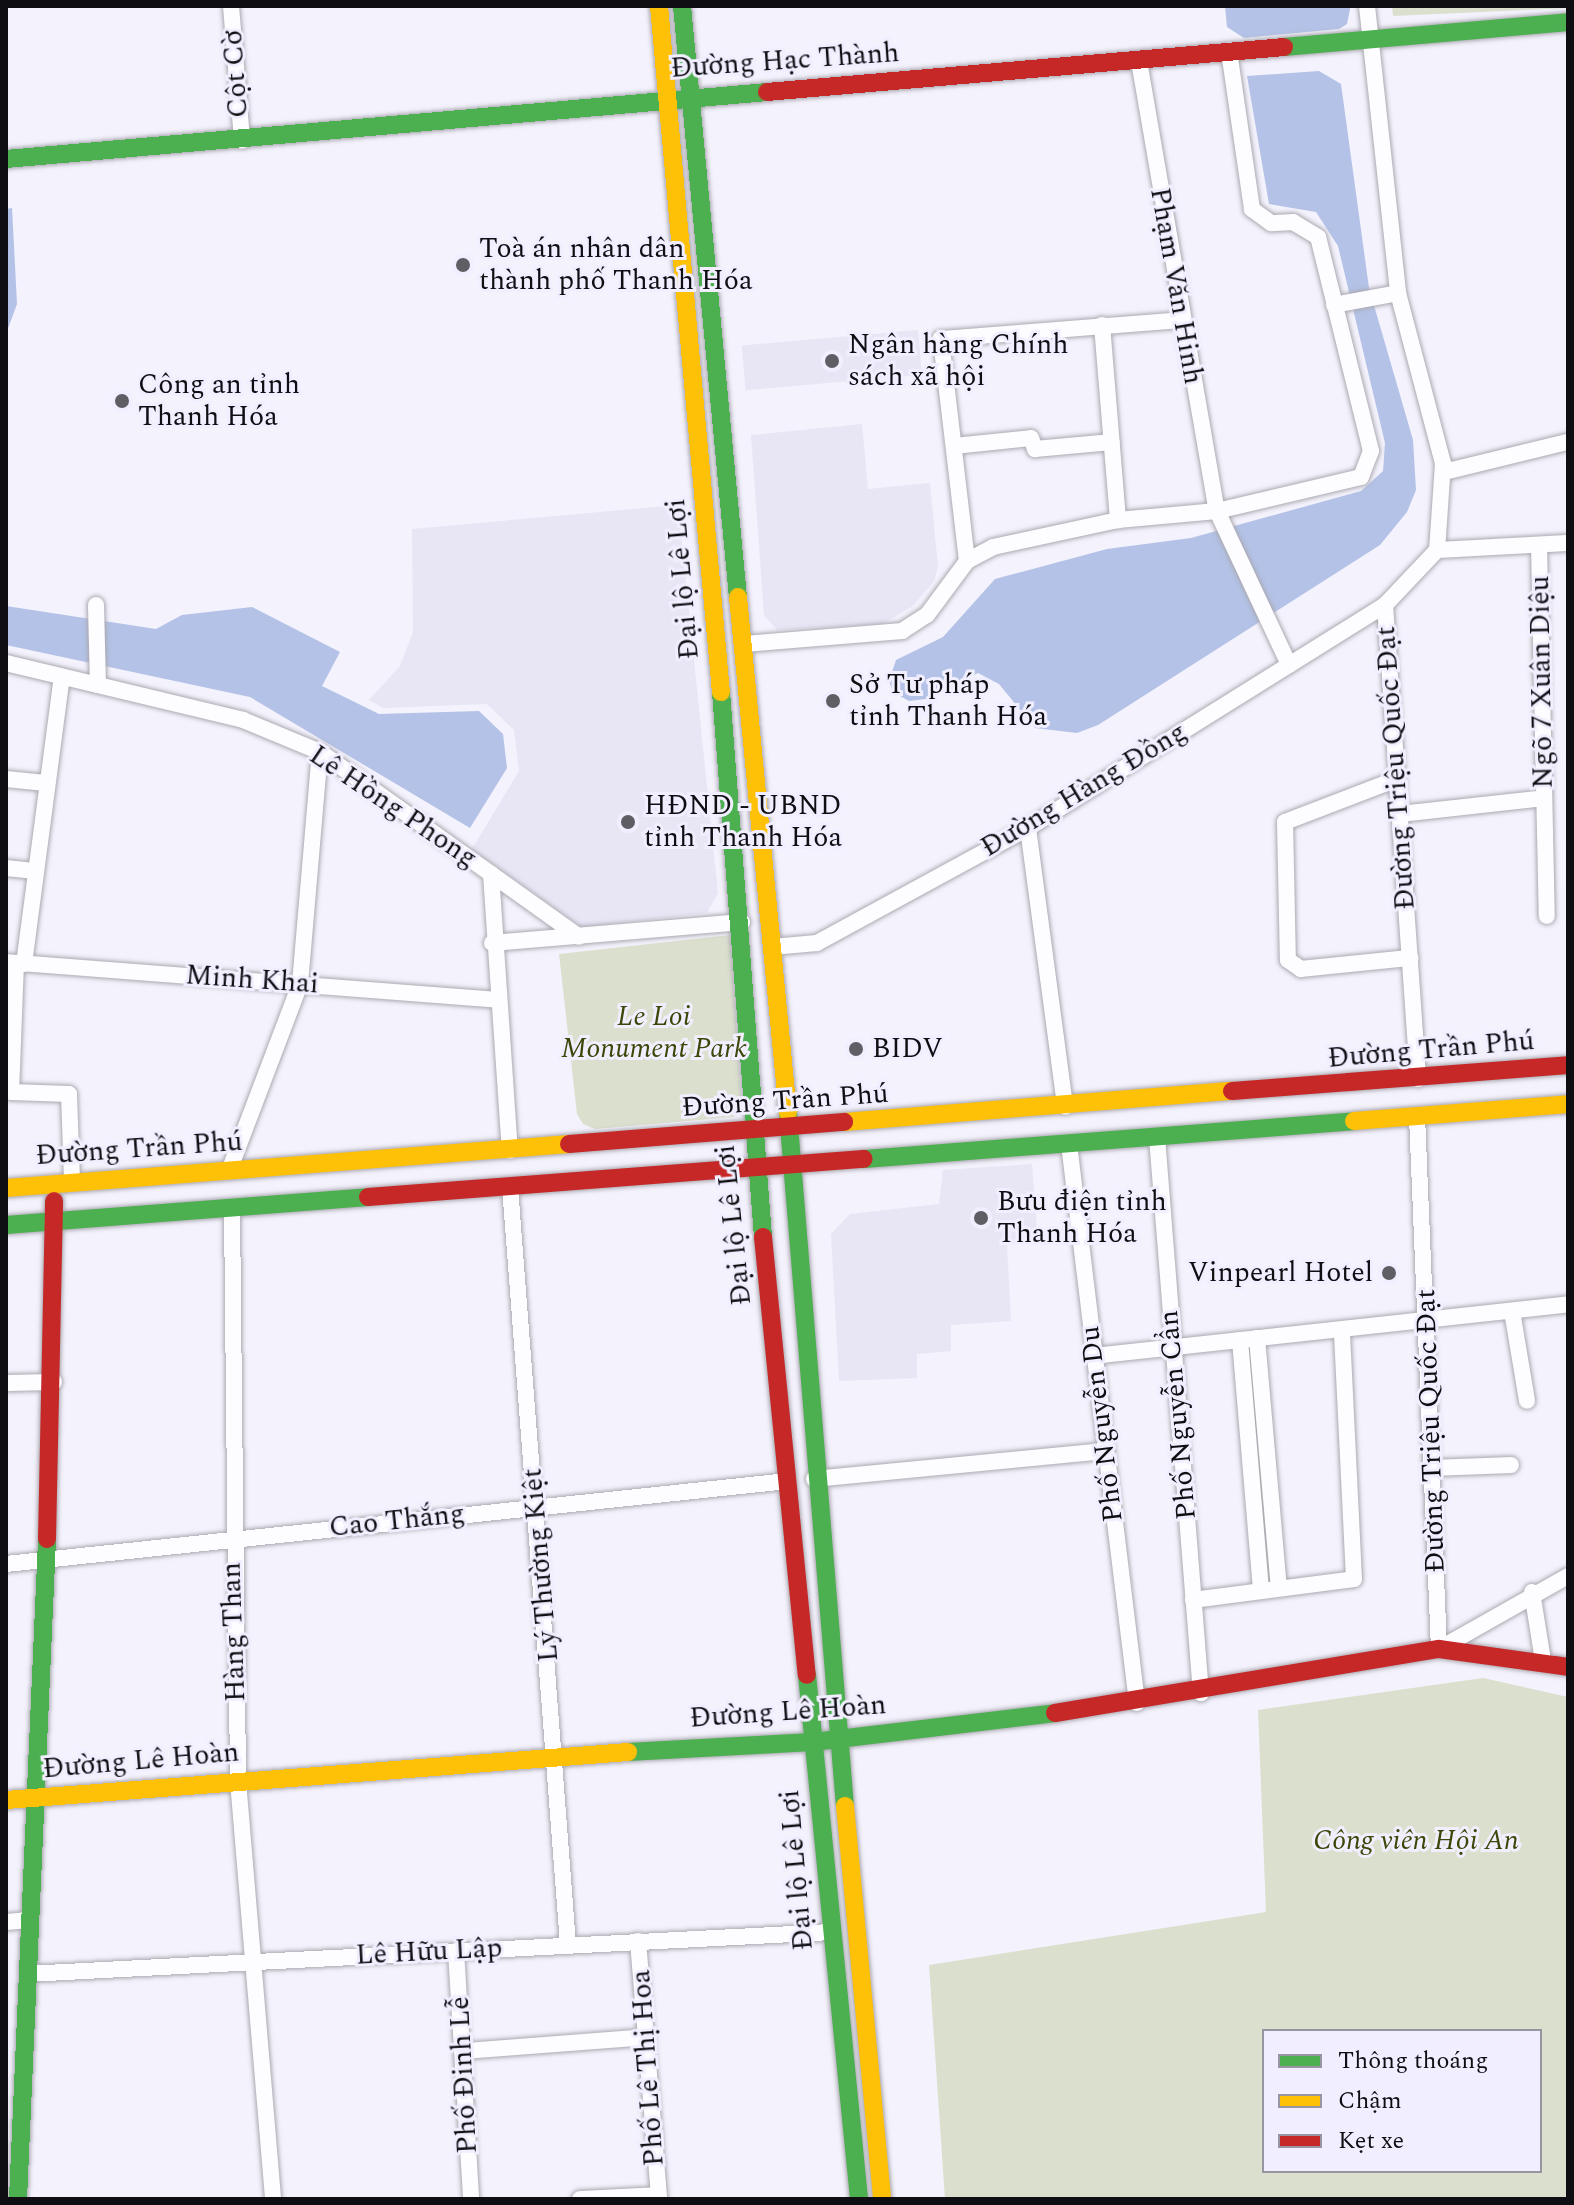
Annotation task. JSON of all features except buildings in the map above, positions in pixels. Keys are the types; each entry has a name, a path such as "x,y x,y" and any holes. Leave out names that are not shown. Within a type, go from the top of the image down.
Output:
{"main road":[{"name":"Đại lộ Lê Lợi","path":"659,6 742,922 756,1168 859,2199"},
{"name":"Đại lộ Lê Lợi","path":"682,6 793,1166 814,1479 882,2199"},
{"name":"Đường Hạc Thành","path":"6,159 242,141 667,97 1139,61 1368,37 1568,22"},
{"path":"706,529 732,526"},
{"name":"Đường Trần Phú","path":"6,1188 753,1132 1568,1065"},
{"path":"1242,1093 1244,1130"},
{"path":"6,1225 1568,1104"},
{"path":"229,1171 232,1208"},
{"path":"18,2199 33,1798 54,1382 55,1219 63,1182"},
{"name":"Đường Lê Hoàn","path":"6,1800 556,1756 813,1742 1137,1703 1439,1649 1543,1661 1568,1667"}],"street":[{"name":"Cột Cờ","path":"231,6 242,141"},
{"path":"1367,6 1390,294 1444,472 1437,550 1568,543"},
{"path":"744,644 902,631 927,615 967,561 993,547 1118,520 1217,511 1361,477 1369,465 1371,451 1318,237 1293,222 1271,223 1252,209 1229,51"},
{"name":"Phạm Văn Hinh","path":"1139,61 1217,511 1289,665"},
{"path":"1334,305 1390,294"},
{"path":"967,561 941,339 1182,320"},
{"path":"1102,325 1118,520"},
{"path":"954,446 1031,438 1035,449 1112,442"},
{"path":"1444,472 1567,442"},
{"name":"Ngõ 7 Xuân Diệu","path":"1539,545 1547,916"},
{"name":"Đường Triệu Quốc Đạt","path":"1418,1079 1385,605 1437,550"},
{"path":"96,605 98,685"},
{"name":"Đường Hàng Đồng","path":"772,947 817,943 1028,828 1385,605"},
{"name":"Lê Hồng Phong","path":"6,663 243,720 320,752 579,937"},
{"path":"62,677 36,871 16,963 11,1092 69,1094 63,1182"},
{"path":"229,1171 300,984 320,752"},
{"path":"6,779 46,783"},
{"path":"1397,779 1285,822 1288,960 1301,969 1410,958"},
{"path":"1400,814 1544,798"},
{"path":"1028,828 1065,1107"},
{"path":"6,868 36,871"},
{"path":"491,874 492,943 510,1150"},
{"path":"492,943 742,922"},
{"name":"Minh Khai","path":"16,963 497,1000"},
{"name":"Đường Triệu Quốc Đạt","path":"1417,1116 1428,1321 1439,1649"},
{"name":"Phố Nguyễn Cẩn","path":"1157,1137 1201,1693"},
{"name":"Phố Nguyễn Du","path":"1069,1144 1137,1703"},
{"name":"Lý Thường Kiệt","path":"510,1187 537,1506 568,1944"},
{"name":"Hàng Than","path":"232,1208 232,1540 238,1781 256,1961 273,2199"},
{"path":"1093,1356 1568,1304"},
{"path":"1512,1311 1527,1401"},
{"path":"1193,1600 1354,1579 1342,1330"},
{"path":"1248,1339 1279,1588"},
{"path":"1248,1339 1261,1591"},
{"path":"6,1383 54,1382"},
{"path":"814,1479 1105,1451"},
{"path":"1432,1468 1511,1465"},
{"name":"Cao Thắng","path":"6,1564 788,1481"},
{"path":"1439,1649 1532,1592 1568,1576"},
{"path":"1532,1592 1543,1661"},
{"path":"6,1922 29,1920"},
{"name":"Lê Hữu Lập","path":"27,1974 831,1932"},
{"name":"Phố Lê Thị Hoa","path":"580,2199 658,2197 638,1941"},
{"name":"Phố Đinh Lễ","path":"456,1951 465,2051 471,2199"},
{"path":"465,2051 646,2037"}],"shaded area":[{"path":"918,330 922,375 746,390 742,345"},
{"path":"862,424 868,489 930,483 938,567 934,581 913,606 883,624 777,630 764,615 751,435"},
{"path":"678,505 718,893 707,913 582,927 472,849 519,771 514,730 487,704 383,708 369,700 400,666 413,632 412,529"},
{"path":"1032,1164 1038,1243 1007,1245 1011,1321 951,1325 951,1351 917,1354 917,1378 839,1381 831,1234 850,1214 939,1204 943,1170"}],"green space":[{"path":"1392,6 1568,6 1568,8 1393,16"},
{"name":"Le Loi Monument Park","path":"730,935 742,1110 733,1117 595,1129 583,1124 577,1114 559,954"},
{"name":"Công viên Hội An","path":"1483,1678 1568,1697 1568,2199 945,2199 929,1965 1266,1912 1258,1710"}],"water":[{"path":"1225,6 1350,6 1350,9 1347,24 1339,29 1244,38 1227,27"},
{"path":"1319,71 1341,84 1369,288 1413,440 1416,490 1407,512 1380,545 1098,725 1077,733 1035,728 999,684 978,673 926,699 909,701 893,692 889,681 896,660 943,637 995,579 1107,549 1191,538 1361,491 1383,471 1385,443 1338,246 1316,212 1269,204 1247,76"},
{"path":"12,208 17,304 6,334 6,209"},
{"path":"6,606 156,629 182,615 252,607 340,652 322,686 379,714 479,711 503,734 507,768 470,828 250,697 6,645"}],"traffic: fast":[{"path":"682,6 738,597"},
{"path":"1284,47 1568,22"},
{"path":"6,159 767,92"},
{"path":"721,692 763,1237"},
{"path":"788,1113 845,1806"},
{"path":"864,1159 1354,1121"},
{"path":"6,1225 368,1197"},
{"path":"18,2199 47,1539"},
{"path":"807,1675 859,2199"},
{"path":"628,1752 813,1742 1055,1713"}],"traffic: slow":[{"path":"659,6 721,692"},
{"path":"738,597 788,1113"},
{"path":"844,1122 1232,1091"},
{"path":"1354,1121 1568,1104"},
{"path":"6,1188 569,1144"},
{"path":"6,1800 628,1752"},
{"path":"845,1806 882,2199"}],"traffic: jam":[{"path":"767,92 1284,47"},
{"path":"1232,1091 1568,1065"},
{"path":"569,1144 844,1122"},
{"path":"368,1197 864,1159"},
{"path":"47,1539 54,1201"},
{"path":"763,1237 807,1675"},
{"path":"1055,1713 1439,1649 1568,1667"}],"place":[{"name":"Toà án nhân dân thành phố Thanh Hóa","path":"463,265"},
{"name":"Ngân hàng Chính sách xã hội","path":"832,361"},
{"name":"Công an tỉnh Thanh Hóa","path":"122,401"},
{"name":"Sở Tư pháp tỉnh Thanh Hóa","path":"833,701"},
{"name":"HĐND - UBND tỉnh Thanh Hóa","path":"628,822"},
{"name":"BIDV","path":"856,1049"},
{"name":"Bưu điện tỉnh Thanh Hóa","path":"981,1218"},
{"name":"Vinpearl Hotel","path":"1389,1273"}]}
